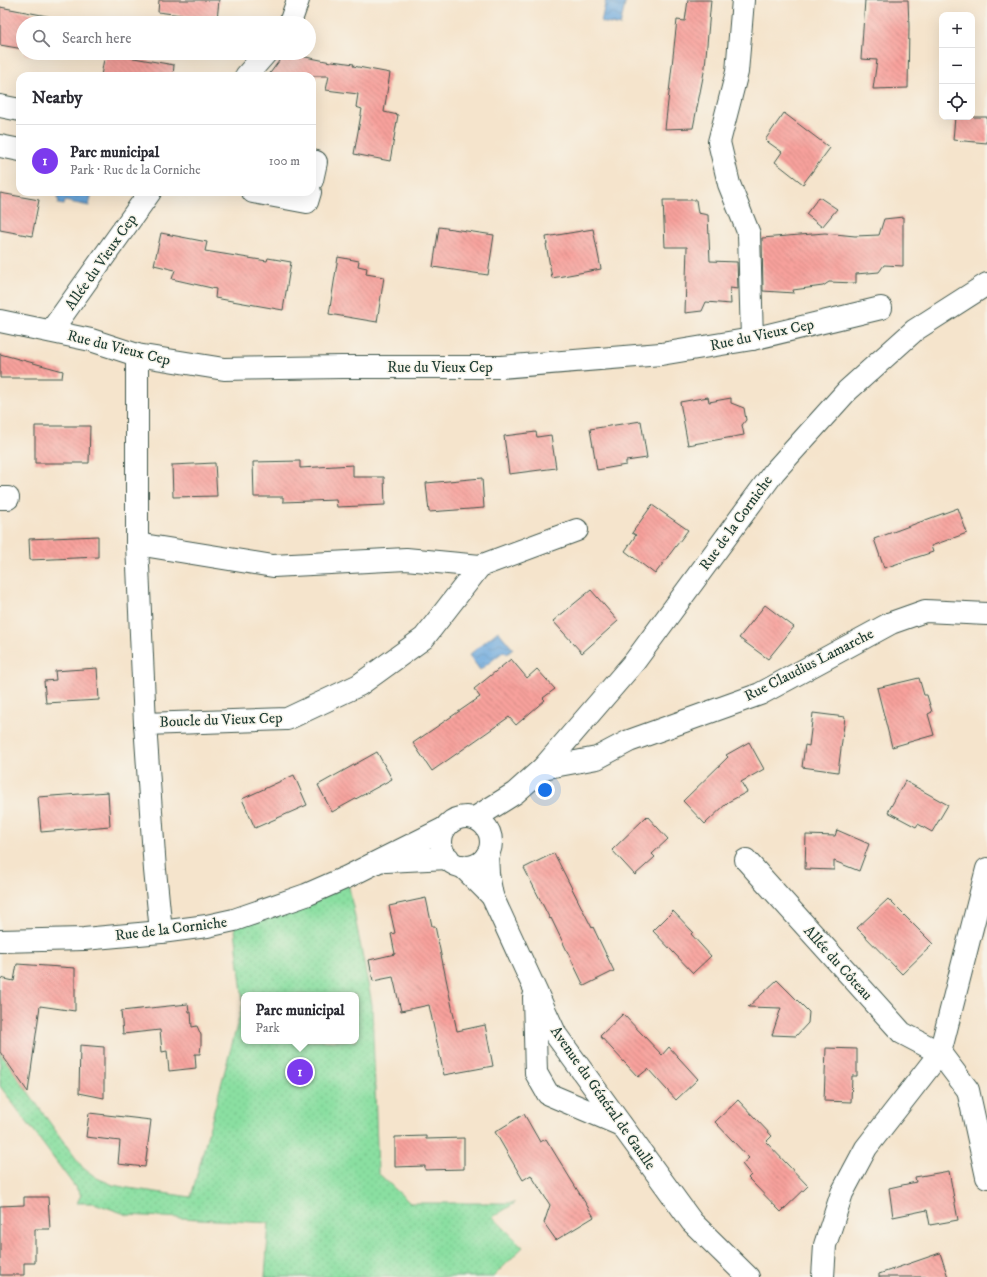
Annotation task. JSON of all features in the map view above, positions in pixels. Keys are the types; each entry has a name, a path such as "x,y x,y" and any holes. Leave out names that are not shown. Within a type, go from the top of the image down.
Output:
{"street":[{"path":"292,16 298,0"},
{"path":"744,0 737,72 719,142 729,184 749,234 752,339"},
{"path":"249,72 260,60"},
{"path":"0,106 16,109"},
{"path":"0,146 16,149"},
{"name":"Allée du Vieux Cep","path":"51,331 147,196"},
{"path":"275,196 307,202 309,196"},
{"name":"Rue de la Corniche","path":"0,941 84,939 161,932 208,926 234,920 306,895 379,862 445,828 458,818 475,818 515,792 543,768 635,661 774,472 847,391 915,330 987,284"},
{"name":"Rue du Vieux Cep","path":"0,321 91,340 137,355 224,369 501,367 661,354 752,339 881,308"},
{"name":"Boucle du Vieux Cep","path":"137,355 137,544 145,724 161,932"},
{"path":"137,544 273,566 406,559 480,566 577,530"},
{"name":"Boucle du Vieux Cep","path":"145,724 287,719 359,685 424,638 480,566"},
{"name":"Rue Claudius Lamarche","path":"543,768 597,758 629,741 760,694 890,622 926,611 987,614"},
{"name":"Rue de la Corniche","path":"379,862 455,862 469,866 476,864 488,846 515,792"},
{"path":"475,818 482,822 487,828 488,846"},
{"path":"445,828 442,836 444,852 455,862"},
{"name":"Avenue du Général de Gaulle","path":"488,846 488,874 492,896 556,1035 692,1222 748,1277"},
{"name":"Allée du Côteau","path":"746,860 902,1033 940,1053 968,1090 987,1177"},
{"name":"Avenue du Général de Gaulle","path":"455,862 492,896"},
{"path":"823,1277 826,1245 842,1193 866,1148 940,1053 987,869"},
{"path":"533,986 536,1073 548,1094 621,1125"}],"green space":[{"path":"347,877 372,1004 378,1173 410,1203 515,1203 493,1217 523,1247 493,1277 265,1277 269,1223 128,1215 94,1203 77,1203 81,1195 0,1086 0,1052 83,1168 97,1178 113,1185 191,1197 241,1010 241,1044 359,1044 359,992 242,992 234,920"}],"water":[{"path":"606,0 626,0 620,26 601,22"},
{"path":"57,196 91,196 89,206 65,201 64,205 58,204 59,200 57,199"},
{"path":"498,631 513,649 507,654 504,651 480,670 469,655"}],"building":[{"path":"159,0 219,0 217,16 188,16 158,12"},
{"path":"688,0 711,0 705,67 693,128 665,129 677,20 685,21"},
{"path":"865,0 908,0 908,88 873,89 877,60 861,59"},
{"path":"0,7 47,16 16,16 16,48 0,45"},
{"path":"316,59 354,64 353,66 390,73 384,112 398,115 390,161 354,154 362,109 356,107 358,94 326,90 329,76 316,76 316,72 271,72 280,60"},
{"path":"104,60 145,60 174,65 173,72 102,72"},
{"path":"784,113 830,148 803,184 775,162 782,152 765,140"},
{"path":"975,117 987,117 987,143 953,140 955,120 975,120"},
{"path":"0,193 39,200 32,236 0,230"},
{"path":"819,197 837,209 822,227 806,214"},
{"path":"663,200 696,200 698,213 708,215 710,261 737,262 738,289 730,288 731,304 706,302 702,311 685,313 687,247 665,247"},
{"path":"903,217 903,266 884,265 879,272 856,274 856,283 829,282 823,286 793,290 794,293 763,291 762,238 825,233 855,236 879,235 884,219"},
{"path":"439,227 494,235 488,275 433,267"},
{"path":"593,229 601,269 552,278 546,237"},
{"path":"161,233 207,242 205,251 267,261 268,258 291,262 283,310 215,298 216,289 172,279 175,270 154,265"},
{"path":"338,257 359,261 358,266 367,268 366,274 384,277 377,322 329,314"},
{"path":"0,354 63,371 62,378 0,378"},
{"path":"708,397 709,402 731,398 731,403 744,408 746,420 742,425 744,435 688,445 680,402"},
{"path":"641,421 647,458 626,461 626,465 597,470 590,429"},
{"path":"35,426 90,426 89,463 35,463"},
{"path":"536,432 537,437 551,435 556,468 509,474 504,436"},
{"path":"300,461 300,468 353,465 353,477 384,477 385,505 337,507 336,500 283,502 283,497 254,497 253,462"},
{"path":"215,463 217,496 173,497 172,465"},
{"path":"482,478 484,508 429,512 426,483"},
{"path":"652,505 688,530 655,574 625,551 636,535 632,533"},
{"path":"958,508 967,533 931,546 933,552 884,568 874,539"},
{"path":"98,536 98,557 30,560 29,539"},
{"path":"591,590 618,621 582,653 553,621"},
{"path":"765,605 794,627 768,659 739,638"},
{"path":"511,659 527,678 537,669 555,689 543,698 545,700 516,725 509,717 432,771 413,743 480,697 474,689"},
{"path":"97,668 99,700 46,703 44,681 56,680 55,671"},
{"path":"919,678 924,695 927,695 932,712 928,714 934,735 892,747 877,688"},
{"path":"813,713 845,717 838,772 802,767 805,745 809,746"},
{"path":"749,742 764,769 741,782 747,792 728,802 705,824 683,801 728,757 726,755"},
{"path":"377,752 392,779 332,812 318,785"},
{"path":"294,775 307,805 255,828 242,799"},
{"path":"905,781 948,805 932,832 918,824 916,827 888,812"},
{"path":"108,792 110,826 41,832 38,797"},
{"path":"647,816 668,839 652,854 655,857 635,875 612,850"},
{"path":"837,830 869,844 859,871 834,861 834,870 805,869 806,835 835,836"},
{"path":"554,853 592,928 593,927 614,971 584,986 551,918 550,919 524,868"},
{"path":"426,898 432,926 435,926 457,1031 485,1025 493,1066 444,1075 429,1005 401,1011 393,977 373,981 369,960 395,954 391,934 395,933 389,906"},
{"path":"888,899 933,944 902,974 857,928"},
{"path":"673,911 693,932 691,934 711,956 693,973 653,931"},
{"path":"17,964 75,968 75,1011 40,1006 28,1092 0,1052 0,978 14,981"},
{"path":"777,980 809,1012 808,1023 796,1036 772,1035 781,1008 748,1007"},
{"path":"188,1004 189,1012 191,1012 192,1027 197,1026 201,1035 200,1054 195,1054 196,1068 169,1071 167,1051 162,1052 160,1030 123,1034 121,1011"},
{"path":"623,1014 662,1055 669,1047 698,1079 676,1100 648,1069 638,1077 600,1036"},
{"path":"80,1045 104,1047 104,1098 79,1093"},
{"path":"826,1048 857,1049 857,1076 852,1076 851,1102 824,1101"},
{"path":"738,1100 772,1136 766,1142 808,1186 781,1212 748,1178 751,1175 742,1164 749,1158 715,1122"},
{"path":"89,1113 151,1120 145,1167 118,1164 120,1141 86,1137"},
{"path":"524,1114 540,1142 546,1139 594,1217 556,1240 544,1223 550,1205 531,1175 523,1180 495,1132"},
{"path":"426,1136 426,1139 464,1138 464,1169 425,1170 425,1166 395,1167 395,1137"},
{"path":"949,1171 958,1220 930,1225 927,1210 893,1217 889,1188 916,1182 915,1177"},
{"path":"24,1197 48,1197 50,1229 35,1229 35,1263 24,1263 24,1275 0,1275 0,1206 24,1205"},
{"path":"940,1253 948,1277 879,1277 879,1274"}],"place":[{"name":"Parc municipal","path":"300,1072"}]}
